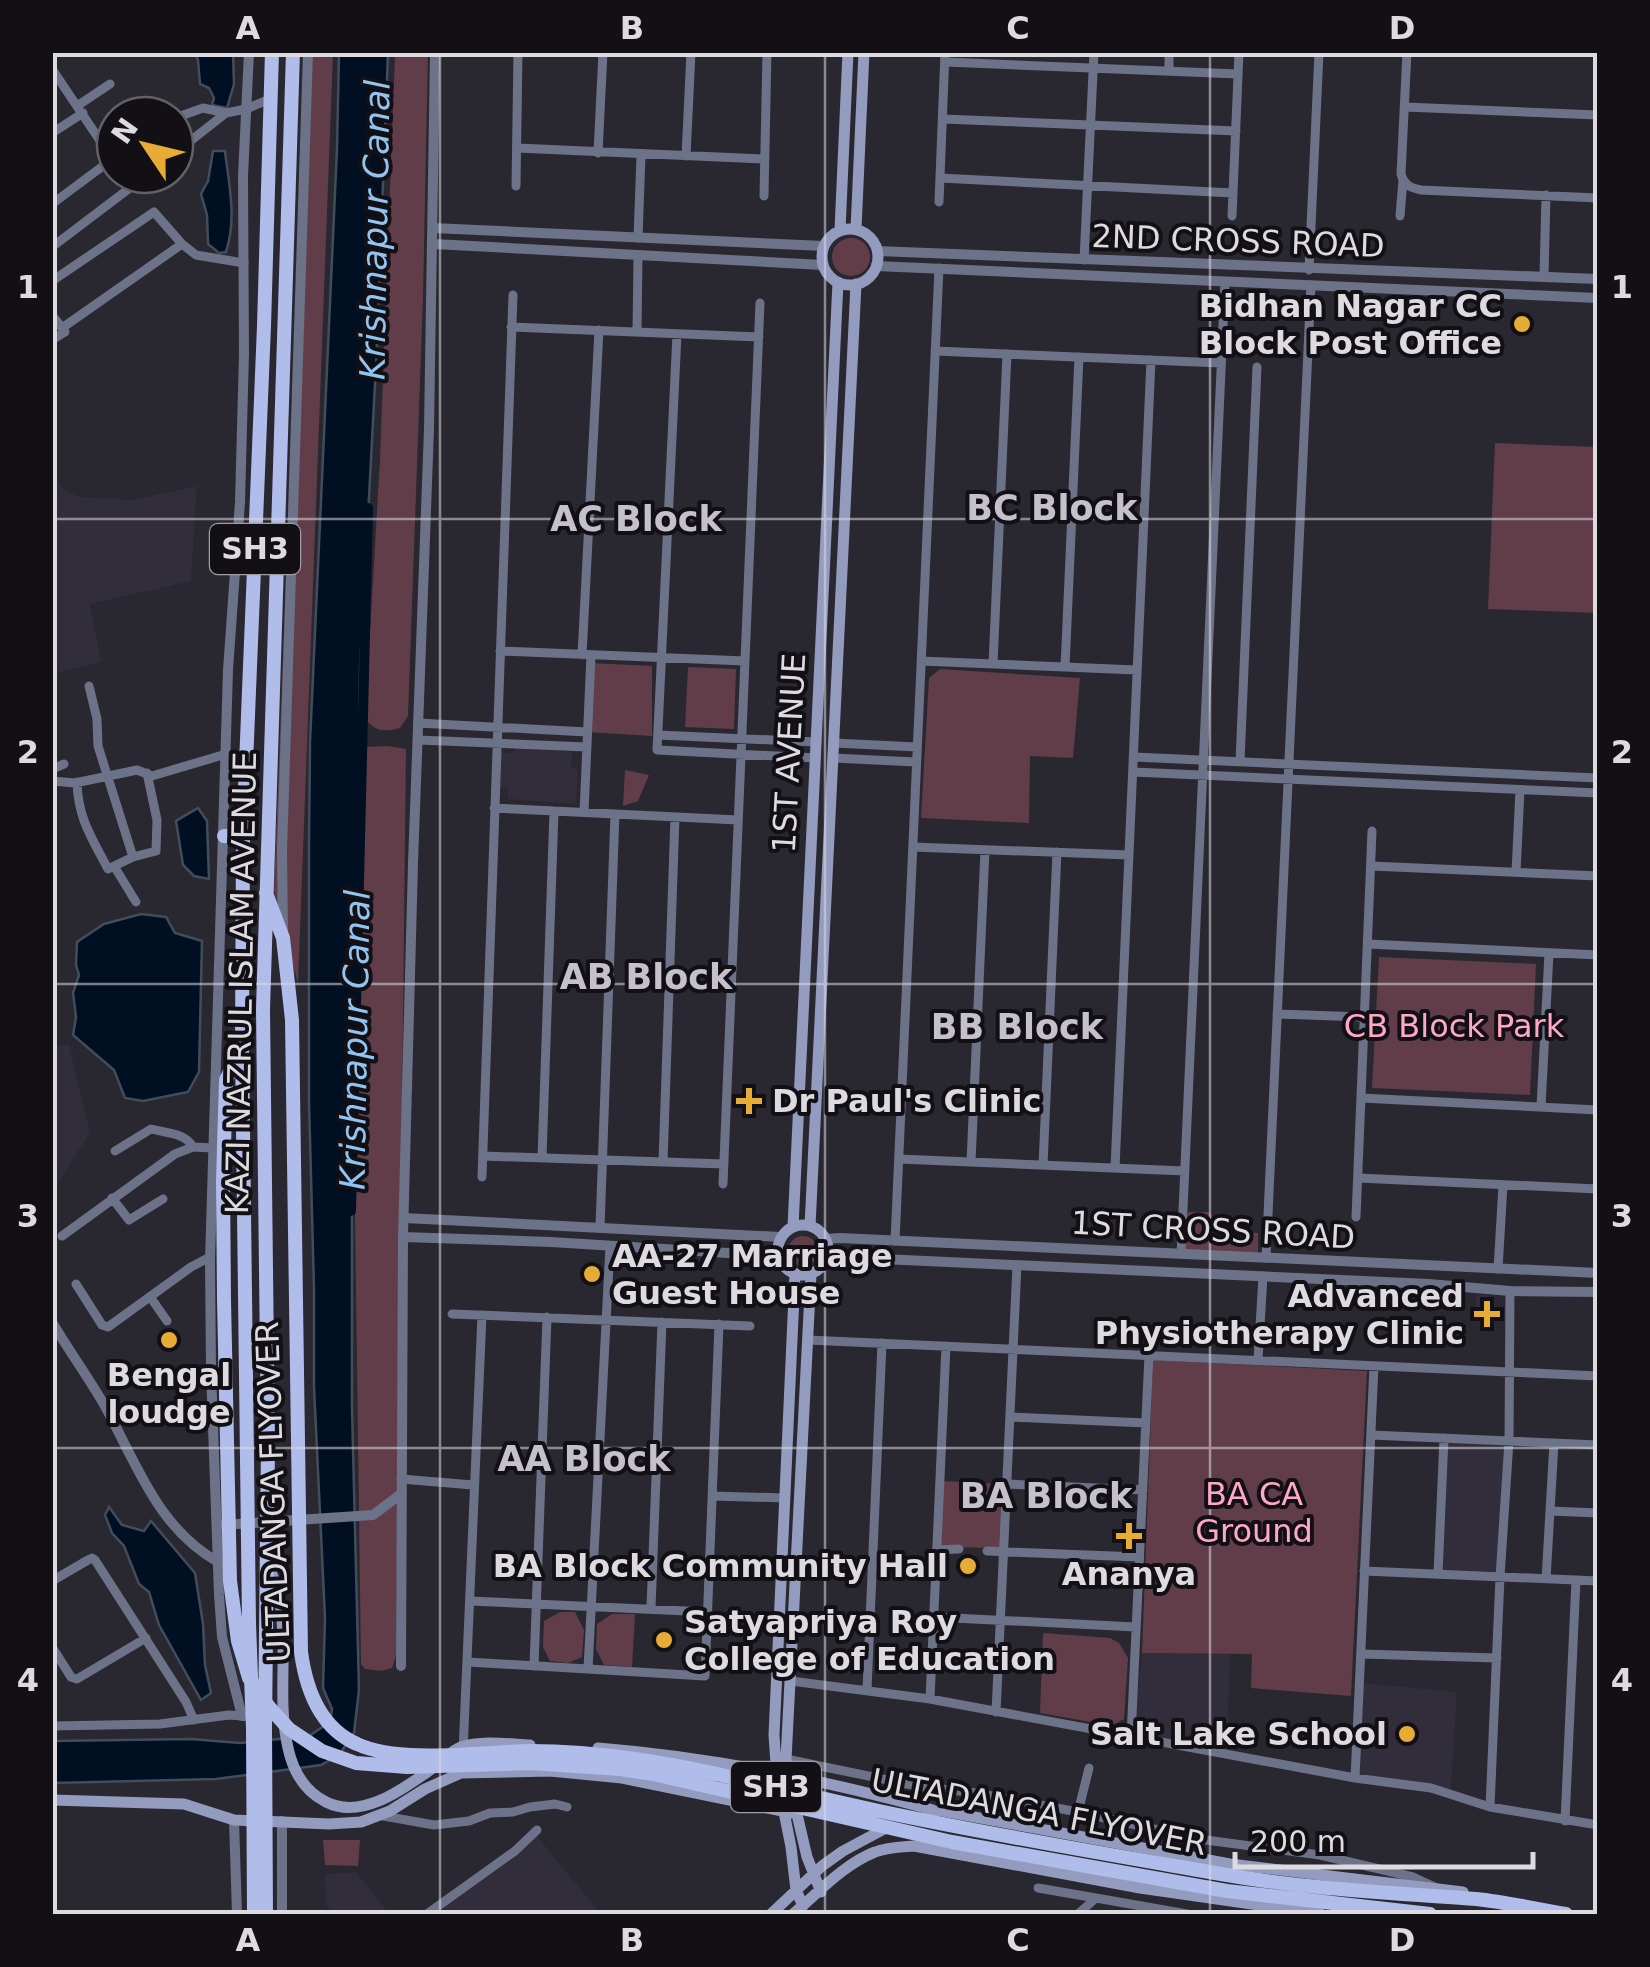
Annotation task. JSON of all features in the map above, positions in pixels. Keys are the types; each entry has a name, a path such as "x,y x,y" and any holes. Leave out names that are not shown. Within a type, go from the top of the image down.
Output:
{"main road":[{"name":"KAZI NAZRUL ISLAM AVENUE","path":"266,1914 248,1624 242,1046 243,837 272,52"},
{"name":"KAZI NAZRUL ISLAM AVENUE","path":"254,1722 268,1559 263,1009 294,52"},
{"path":"840,230 848,52"},
{"path":"856,229 864,52"},
{"path":"840,230 866,233 877,252 876,266 868,278 856,284 838,282 823,265 824,246 840,230"},
{"name":"1ST AVENUE","path":"793,1227 838,282"},
{"name":"1ST AVENUE","path":"810,1226 856,284"},
{"path":"832,420 849,420"},
{"path":"813,824 830,826"},
{"path":"224,836 243,837"},
{"name":"ULTADANGA FLYOVER","path":"266,893 283,938 292,1020 302,1652 312,1698 339,1733 368,1748 410,1754 566,1752 667,1764 1172,1874 1227,1891 1430,1914"},
{"name":"ULTADANGA FLYOVER","path":"242,1046 226,1080 223,1182 233,1616 250,1678 274,1714 304,1740 338,1758 371,1766 531,1764 653,1774 952,1842 1172,1874 1479,1900 1509,1910"},
{"path":"802,1057 818,1058"},
{"path":"810,1226 825,1240 826,1258 811,1274 796,1274 784,1268 778,1256 781,1238 793,1227 810,1226"},
{"path":"796,1274 774,1735 790,1813 798,1910"},
{"path":"783,1775 811,1274"},
{"path":"789,1408 804,1409"},
{"path":"268,1559 280,1602 281,1699 292,1763 299,1779 333,1806 365,1806 394,1793 464,1746 542,1745 616,1750 783,1775 933,1810 1230,1864 1471,1892 1509,1910"},
{"path":"254,1722 254,1914"},
{"path":"52,1800 184,1804 234,1820 329,1824 361,1822 390,1811 425,1788 461,1773 550,1771 622,1778 790,1813"},
{"path":"771,1914 833,1858 896,1822 933,1810"},
{"path":"790,1813 820,1892"},
{"path":"798,1910 872,1853 914,1846 1140,1888 1321,1914"},
{"name":"SH3","path":"1509,1910 1566,1914"}],"street":[{"name":"KAZI NAZRUL ISLAM AVENUE","path":"249,52 243,176 240,502 228,670 210,1257 222,1637 231,1678 254,1722"},
{"name":"KAZI NAZRUL ISLAM AVENUE","path":"283,938 308,52"},
{"path":"401,1666 403,1237 434,244 435,52"},
{"path":"516,186 518,52"},
{"path":"598,153 603,52"},
{"path":"686,156 691,52"},
{"path":"764,196 767,52"},
{"path":"1084,260 1094,52"},
{"path":"1169,71 1170,52"},
{"path":"1232,216 1239,52"},
{"path":"1309,270 1319,52"},
{"path":"1400,216 1407,52"},
{"path":"939,202 945,58 1238,74"},
{"path":"52,69 95,132"},
{"path":"52,133 110,84"},
{"path":"195,111 203,108 226,113 270,99"},
{"path":"1405,107 1598,115"},
{"path":"195,137 226,113"},
{"path":"942,120 1236,131"},
{"path":"517,148 764,159"},
{"path":"638,238 640,154"},
{"path":"52,204 95,173"},
{"path":"940,178 1232,193"},
{"path":"1403,180 1421,190 1598,198"},
{"path":"52,246 121,195"},
{"path":"1544,277 1546,196"},
{"path":"52,282 154,212 196,255 244,263"},
{"path":"433,228 824,246"},
{"path":"575,253 576,235"},
{"path":"683,258 685,239"},
{"path":"62,328 182,244"},
{"path":"434,244 823,265"},
{"name":"2ND CROSS ROAD","path":"877,252 1598,280"},
{"path":"971,255 971,270"},
{"path":"637,332 638,256"},
{"name":"2ND CROSS ROAD","path":"876,266 1598,298"},
{"path":"895,1240 938,268"},
{"path":"1266,284 1267,268"},
{"path":"1494,276 1494,294"},
{"path":"1181,1254 1224,282"},
{"path":"1266,1258 1311,285"},
{"path":"482,1177 512,295"},
{"path":"723,1184 760,303"},
{"path":"52,315 65,332 52,340"},
{"path":"512,327 759,337"},
{"path":"584,812 599,330"},
{"path":"677,334 657,750 816,758"},
{"path":"935,351 1221,362"},
{"path":"993,664 1007,354"},
{"path":"1065,667 1079,357"},
{"path":"1116,1168 1151,360"},
{"path":"1240,761 1257,368"},
{"path":"500,651 745,662"},
{"path":"921,661 1137,670"},
{"path":"88,686 97,719 98,746 133,857"},
{"path":"418,723 588,732"},
{"path":"658,735 817,742"},
{"path":"418,740 587,747"},
{"path":"834,743 917,747"},
{"path":"64,764 53,777 78,782 137,770 152,776 226,754"},
{"path":"1134,757 1598,778"},
{"path":"833,758 916,762"},
{"path":"1444,771 1445,787"},
{"path":"1133,772 1598,793"},
{"path":"78,782 78,804 89,837 108,869 156,851 157,820 147,774"},
{"path":"1516,872 1520,790"},
{"path":"494,808 738,820"},
{"path":"542,1158 554,811"},
{"path":"600,1227 615,814"},
{"path":"664,1162 676,817"},
{"path":"1356,1216 1372,831"},
{"path":"912,847 1129,855"},
{"path":"971,1162 985,850"},
{"path":"1042,1165 1056,852"},
{"path":"114,866 136,902"},
{"path":"1371,866 1598,876"},
{"path":"1368,944 1598,955"},
{"path":"1541,1107 1549,953"},
{"path":"1276,1014 1364,1017"},
{"path":"1361,1098 1598,1110"},
{"path":"115,1151 151,1129 187,1138 194,1147"},
{"path":"62,1236 175,1154 194,1147 212,1148"},
{"path":"482,1156 724,1164"},
{"path":"898,1159 1185,1171"},
{"path":"1358,1178 1598,1190"},
{"path":"1498,1269 1503,1185"},
{"path":"112,1198 129,1220 163,1199"},
{"path":"404,1218 781,1238"},
{"path":"550,1242 552,1226"},
{"path":"403,1237 778,1256"},
{"name":"1ST CROSS ROAD","path":"825,1240 1598,1273"},
{"path":"588,1669 610,1246"},
{"path":"1119,1251 1119,1270"},
{"path":"76,1284 104,1327 108,1327 210,1257"},
{"name":"1ST CROSS ROAD","path":"826,1258 1598,1292"},
{"path":"996,1712 1017,1265"},
{"path":"1582,1273 1582,1291"},
{"path":"1258,1360 1264,1276"},
{"path":"1490,1807 1509,1441 1510,1291"},
{"path":"151,1298 167,1321"},
{"path":"452,1314 750,1326"},
{"path":"461,1773 482,1315"},
{"path":"534,1666 547,1318"},
{"path":"52,1322 162,1510 184,1538 218,1562"},
{"path":"651,1608 662,1322"},
{"path":"468,1662 704,1676 719,1324"},
{"path":"808,1340 1598,1376"},
{"path":"867,1690 882,1343"},
{"path":"930,1699 946,1346"},
{"path":"1131,1737 1149,1356"},
{"path":"1355,1778 1374,1366"},
{"path":"1010,1418 1146,1423"},
{"path":"1370,1435 1598,1445"},
{"path":"1438,1574 1444,1438"},
{"path":"1546,1578 1554,1443"},
{"path":"401,1479 473,1485"},
{"path":"1007,1484 1142,1490"},
{"path":"216,1525 373,1515 401,1494"},
{"path":"712,1496 785,1498"},
{"path":"1550,1511 1598,1514"},
{"path":"937,1550 959,1549"},
{"path":"987,1551 1140,1557"},
{"path":"52,1581 92,1558 146,1638 194,1720"},
{"path":"1364,1571 1598,1581"},
{"path":"1566,1821 1576,1580"},
{"path":"470,1601 708,1612"},
{"path":"934,1618 1136,1628"},
{"path":"52,1647 77,1680 146,1638"},
{"path":"1360,1654 1497,1658"},
{"path":"791,1681 930,1699 1355,1778 1431,1788 1490,1807 1598,1825"},
{"path":"52,1726 194,1720 254,1722"},
{"path":"786,1759 917,1786 1078,1812 1198,1839 1320,1855 1413,1876 1439,1889"},
{"path":"1078,1812 1090,1768"},
{"path":"378,1815 434,1824 468,1821 490,1812 555,1804 566,1807"},
{"path":"234,1820 238,1914"},
{"path":"282,1821 282,1914"},
{"path":"428,1914 515,1851 536,1830"},
{"path":"1038,1888 1187,1914"},
{"path":"1078,1914 1096,1898"}],"shaded area":[{"path":"53,473 64,490 79,497 133,500 197,486 191,581 90,604 101,662 53,674"},
{"path":"515,748 573,752 571,768 578,769 576,804 508,799 508,788 498,787 500,752 514,753"},
{"path":"69,1045 90,1133 53,1190 53,1046"},
{"name":"Advanced Physiotherapy Clinic","path":"1476,1295 1488,1295 1488,1307 1497,1306 1498,1321 1477,1322"},
{"path":"1446,1441 1505,1445 1496,1574 1441,1572"},
{"path":"1142,1653 1230,1654 1227,1750 1134,1734"},
{"name":"Salt Lake School","path":"1363,1683 1457,1692 1451,1790 1357,1776"},
{"path":"535,1834 601,1914 435,1914 518,1855"},
{"path":"356,1872 390,1914 334,1914 326,1905 325,1874"}],"green space":[{"path":"306,53 333,53 298,984 274,891"},
{"path":"395,53 428,53 408,716 400,728 385,730 365,719 380,459"},
{"path":"851,238 865,243 870,257 865,271 851,276 837,271 832,257 837,243"},
{"path":"1495,443 1597,447 1597,613 1488,609"},
{"path":"591,663 652,666 652,736 587,732"},
{"path":"688,667 736,669 734,729 685,727"},
{"path":"940,669 1080,678 1073,758 1030,756 1029,823 921,818 929,678"},
{"path":"366,747 406,749 396,1656 392,1668 382,1671 365,1669 361,1664 355,1215 362,753"},
{"path":"625,770 649,775 638,801 623,806"},
{"name":"CB Block Park","path":"1379,957 1536,964 1530,1095 1372,1088"},
{"path":"1188,1212 1211,1212 1215,1240 1239,1240 1241,1232 1258,1233 1258,1255 1184,1252"},
{"path":"803,1236 814,1240 818,1251 814,1262 803,1266 792,1262 788,1251 792,1240"},
{"name":"BA CA Ground","path":"1153,1360 1367,1371 1351,1696 1251,1688 1252,1654 1142,1653"},
{"path":"942,1481 1003,1484 1000,1548 939,1547"},
{"path":"560,1612 575,1612 584,1630 582,1657 568,1663 550,1661 543,1647 544,1621"},
{"path":"612,1614 635,1614 632,1667 604,1665 596,1649 597,1624"},
{"path":"1043,1633 1110,1638 1119,1643 1128,1658 1124,1719 1108,1725 1040,1713"},
{"path":"323,1840 360,1840 358,1866 325,1865"}],"water":[{"path":"195,53 233,53 234,84 227,108 212,105 214,98 209,88 200,84"},
{"path":"339,53 388,53 360,668 352,1085 352,1408 359,1690 354,1733 339,1755 321,1765 216,1779 53,1783 52,1741 191,1739 240,1743 309,1736 327,1724 331,1716 323,1688 325,1618 314,1387 309,844"},
{"path":"213,151 225,151 231,202 229,240 226,252 219,253 208,244 207,215 201,194 208,181"},
{"path":"198,808 207,821 209,879 194,876 183,865 176,821"},
{"path":"141,914 166,917 175,933 202,941 199,1072 188,1092 143,1101 125,1098 114,1070 73,1035 73,993 79,975 77,942 104,924"},
{"path":"109,1507 122,1525 144,1531 151,1521 195,1573 211,1693 201,1700 159,1625 149,1592 139,1584 124,1546 112,1533 105,1515"}],"waterway":[{"name":"Krishnapur Canal","path":"351,1211 368,508"}],"place":[{"name":"Bidhan Nagar CC Block Post Office","path":"1522,324"},
{"name":"Dr Paul's Clinic","path":"749,1101"},
{"name":"AA-27 Marriage Guest House","path":"592,1274"},
{"name":"Advanced Physiotherapy Clinic","path":"1487,1314"},
{"name":"Bengal loudge","path":"169,1340"},
{"name":"Ananya","path":"1129,1536"},
{"name":"BA Block Community Hall","path":"968,1566"},
{"name":"Satyapriya Roy College of Education","path":"664,1640"},
{"name":"Salt Lake School","path":"1407,1734"}],"district":[{"name":"BC Block","path":"1052,508"},
{"name":"AC Block","path":"636,519"},
{"name":"AB Block","path":"646,977"},
{"name":"BB Block","path":"1017,1027"},
{"name":"AA Block","path":"584,1459"},
{"name":"BA Block","path":"1046,1496"}]}
